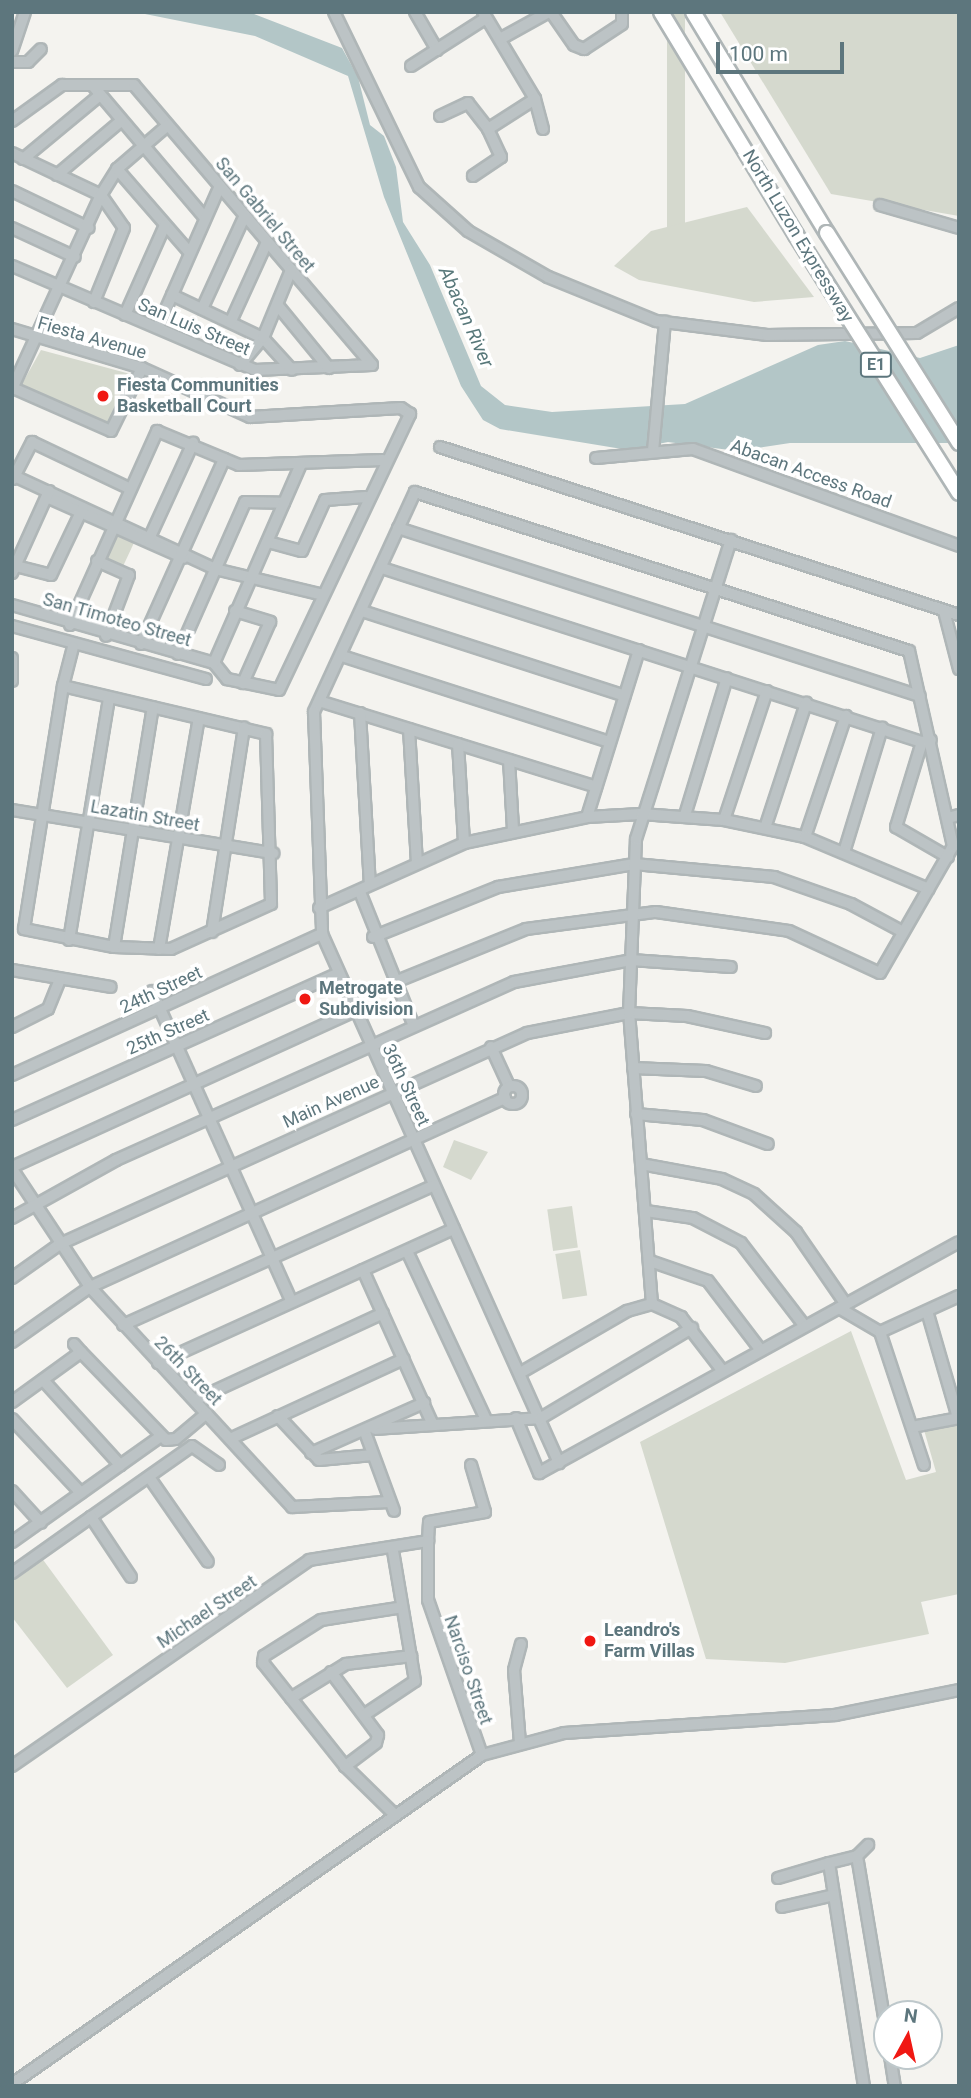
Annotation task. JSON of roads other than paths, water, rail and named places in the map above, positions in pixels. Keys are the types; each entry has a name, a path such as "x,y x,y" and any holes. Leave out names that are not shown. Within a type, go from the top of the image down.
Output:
{"highway":[{"name":"North Luzon Expressway","path":"662,12 796,235 959,494"},
{"name":"North Luzon Expressway","path":"693,12 959,443"}],"street":[{"path":"12,51 25,12"},
{"path":"334,12 405,164 435,208 548,277 665,322 767,335 890,335 935,328 959,307"},
{"path":"415,12 437,50"},
{"path":"500,39 550,12 574,46 584,49 622,24 622,12"},
{"path":"411,66 484,15 535,99 543,130"},
{"path":"12,62 28,62 41,50"},
{"path":"12,121 62,85 97,91 205,218"},
{"name":"San Gabriel Street","path":"97,91 134,85 372,365"},
{"path":"23,159 97,91"},
{"path":"488,129 535,99"},
{"path":"440,116 468,103 488,129 501,157 473,177"},
{"path":"57,175 121,121"},
{"path":"141,371 111,431 13,388 89,228 101,195 117,169 168,125"},
{"path":"12,153 101,195 125,232 94,302"},
{"path":"117,169 190,253"},
{"path":"158,327 220,186"},
{"path":"12,191 89,228"},
{"path":"880,205 959,228"},
{"path":"202,309 245,215"},
{"path":"125,315 165,225"},
{"path":"12,228 75,257"},
{"path":"231,321 267,242"},
{"name":"San Luis Street","path":"12,266 158,327 240,365 292,370 372,365"},
{"path":"240,365 263,338 279,307 291,270"},
{"path":"172,295 263,338 292,370"},
{"path":"279,307 329,368"},
{"path":"653,449 665,322"},
{"name":"Fiesta Avenue","path":"12,329 35,343"},
{"name":"Fiesta Avenue","path":"12,337 141,371 249,420 408,411 383,460"},
{"path":"70,625 113,523 157,431 193,443 239,465 383,460 279,690 225,678 214,663 301,464"},
{"path":"130,488 34,442 13,478 215,569 323,595"},
{"path":"148,539 193,443"},
{"path":"440,447 959,615"},
{"name":"Abacan Access Road","path":"596,458 653,449 692,449 957,545"},
{"path":"141,645 184,556 224,460"},
{"name":"36th Street","path":"559,1464 541,1418 393,1091 337,974 322,934 311,722 415,492 715,587"},
{"path":"48,494 13,568 51,575 82,510"},
{"path":"268,542 302,551 325,500 366,497"},
{"path":"178,654 245,502 284,503"},
{"path":"398,528 920,696"},
{"path":"652,1304 629,1013 634,864 641,814 731,540"},
{"path":"97,561 129,575 106,636"},
{"path":"382,568 927,741"},
{"path":"395,982 526,929 632,913 764,924 835,948 880,973 948,857 953,843 927,741 909,651 715,587"},
{"name":"San Timoteo Street","path":"12,604 106,636 214,663"},
{"path":"235,611 270,622 243,683"},
{"path":"362,611 625,696"},
{"path":"944,611 959,669"},
{"path":"12,626 72,647 206,679"},
{"path":"63,686 263,731 273,853 271,904 212,932 159,949 114,947 24,929 63,686 72,647"},
{"path":"587,817 639,650"},
{"path":"342,656 610,742"},
{"path":"12,681 13,659"},
{"path":"685,816 727,678"},
{"path":"724,820 767,691"},
{"path":"69,940 109,698"},
{"path":"322,702 596,787"},
{"path":"765,828 806,703"},
{"path":"114,947 153,707"},
{"path":"360,713 370,884"},
{"path":"805,837 846,716"},
{"path":"159,949 199,718"},
{"path":"212,932 244,727"},
{"path":"845,849 883,728"},
{"path":"408,729 417,863"},
{"path":"927,741 896,827 948,857"},
{"path":"458,744 464,843"},
{"path":"509,760 513,830"},
{"name":"Lazatin Street","path":"12,810 273,853"},
{"path":"320,908 464,843 513,830 587,817 641,814 724,820 805,837 845,849 929,889"},
{"path":"948,818 959,815"},
{"path":"373,937 498,887 634,864 719,867 783,879 903,932"},
{"path":"360,892 373,937 412,1024"},
{"name":"24th Street","path":"12,1075 322,934"},
{"path":"12,1218 33,1203 371,1048 412,1024 547,972 631,960 731,967"},
{"path":"12,970 111,987"},
{"name":"25th Street","path":"12,1120 337,974"},
{"path":"12,1027 48,1009 60,979"},
{"path":"152,991 291,1301"},
{"path":"12,1168 354,1011"},
{"name":"Main Avenue","path":"12,1278 60,1244 491,1047 554,1025 629,1013 687,1016 765,1033"},
{"path":"12,1342 90,1287 505,1098 509,1086 491,1047"},
{"path":"633,1068 706,1070 756,1086"},
{"path":"505,1098 512,1104 522,1099 517,1087 509,1086"},
{"path":"636,1114 703,1120 768,1144"},
{"path":"640,1164 701,1173 754,1194 796,1232 842,1305 880,1332 924,1465"},
{"name":"26th Street","path":"12,1168 90,1287 158,1363 299,1511 392,1506 373,1455"},
{"path":"123,1325 271,1256 434,1185"},
{"path":"646,1211 693,1218 741,1244 804,1325"},
{"path":"158,1363 454,1229"},
{"path":"516,1418 534,1472 559,1464 721,1369 959,1242"},
{"path":"407,1251 486,1420"},
{"path":"650,1261 708,1281 759,1348"},
{"path":"363,1270 433,1425"},
{"path":"880,1332 959,1296"},
{"path":"520,1373 627,1311 652,1304 692,1328 721,1369"},
{"path":"912,1427 959,1418 927,1311"},
{"path":"195,1400 383,1313"},
{"path":"370,1431 486,1420 541,1418 692,1328"},
{"path":"12,1402 43,1380 78,1348 161,1436 176,1439 207,1413"},
{"path":"232,1438 404,1359"},
{"path":"43,1380 120,1465"},
{"path":"311,1453 370,1431 424,1404"},
{"path":"278,1416 319,1460 373,1455 370,1431"},
{"path":"12,1419 81,1493"},
{"path":"12,1542 161,1436"},
{"path":"12,1573 194,1445 219,1465"},
{"path":"428,1541 429,1522 485,1512 471,1465"},
{"path":"149,1477 208,1562"},
{"path":"12,1491 41,1523"},
{"path":"91,1517 131,1577"},
{"name":"Michael Street","path":"12,1766 309,1560 393,1551 428,1541"},
{"name":"Narciso Street","path":"428,1541 431,1612 482,1755"},
{"path":"364,1716 413,1684 412,1656 398,1608 393,1551"},
{"path":"394,1814 345,1766 291,1698 264,1656 321,1620 398,1608"},
{"path":"520,1743 514,1671 521,1644"},
{"path":"291,1698 346,1664 412,1656"},
{"path":"331,1672 364,1716 378,1740 345,1766"},
{"path":"12,2084 169,1979 394,1814 482,1755 564,1733 835,1715 959,1690"},
{"path":"778,1878 857,1856 868,1845"},
{"path":"857,1856 881,2000"},
{"path":"829,1863 864,2086"},
{"path":"782,1907 834,1895"}],"place":[{"name":"Fiesta Communities Basketball Court","path":"103,396"},
{"name":"Metrogate Subdivision","path":"305,999"},
{"name":"Leandro's Farm Villas","path":"590,1641"}],"water label":[{"name":"Abacan River","path":"466,317"}]}
